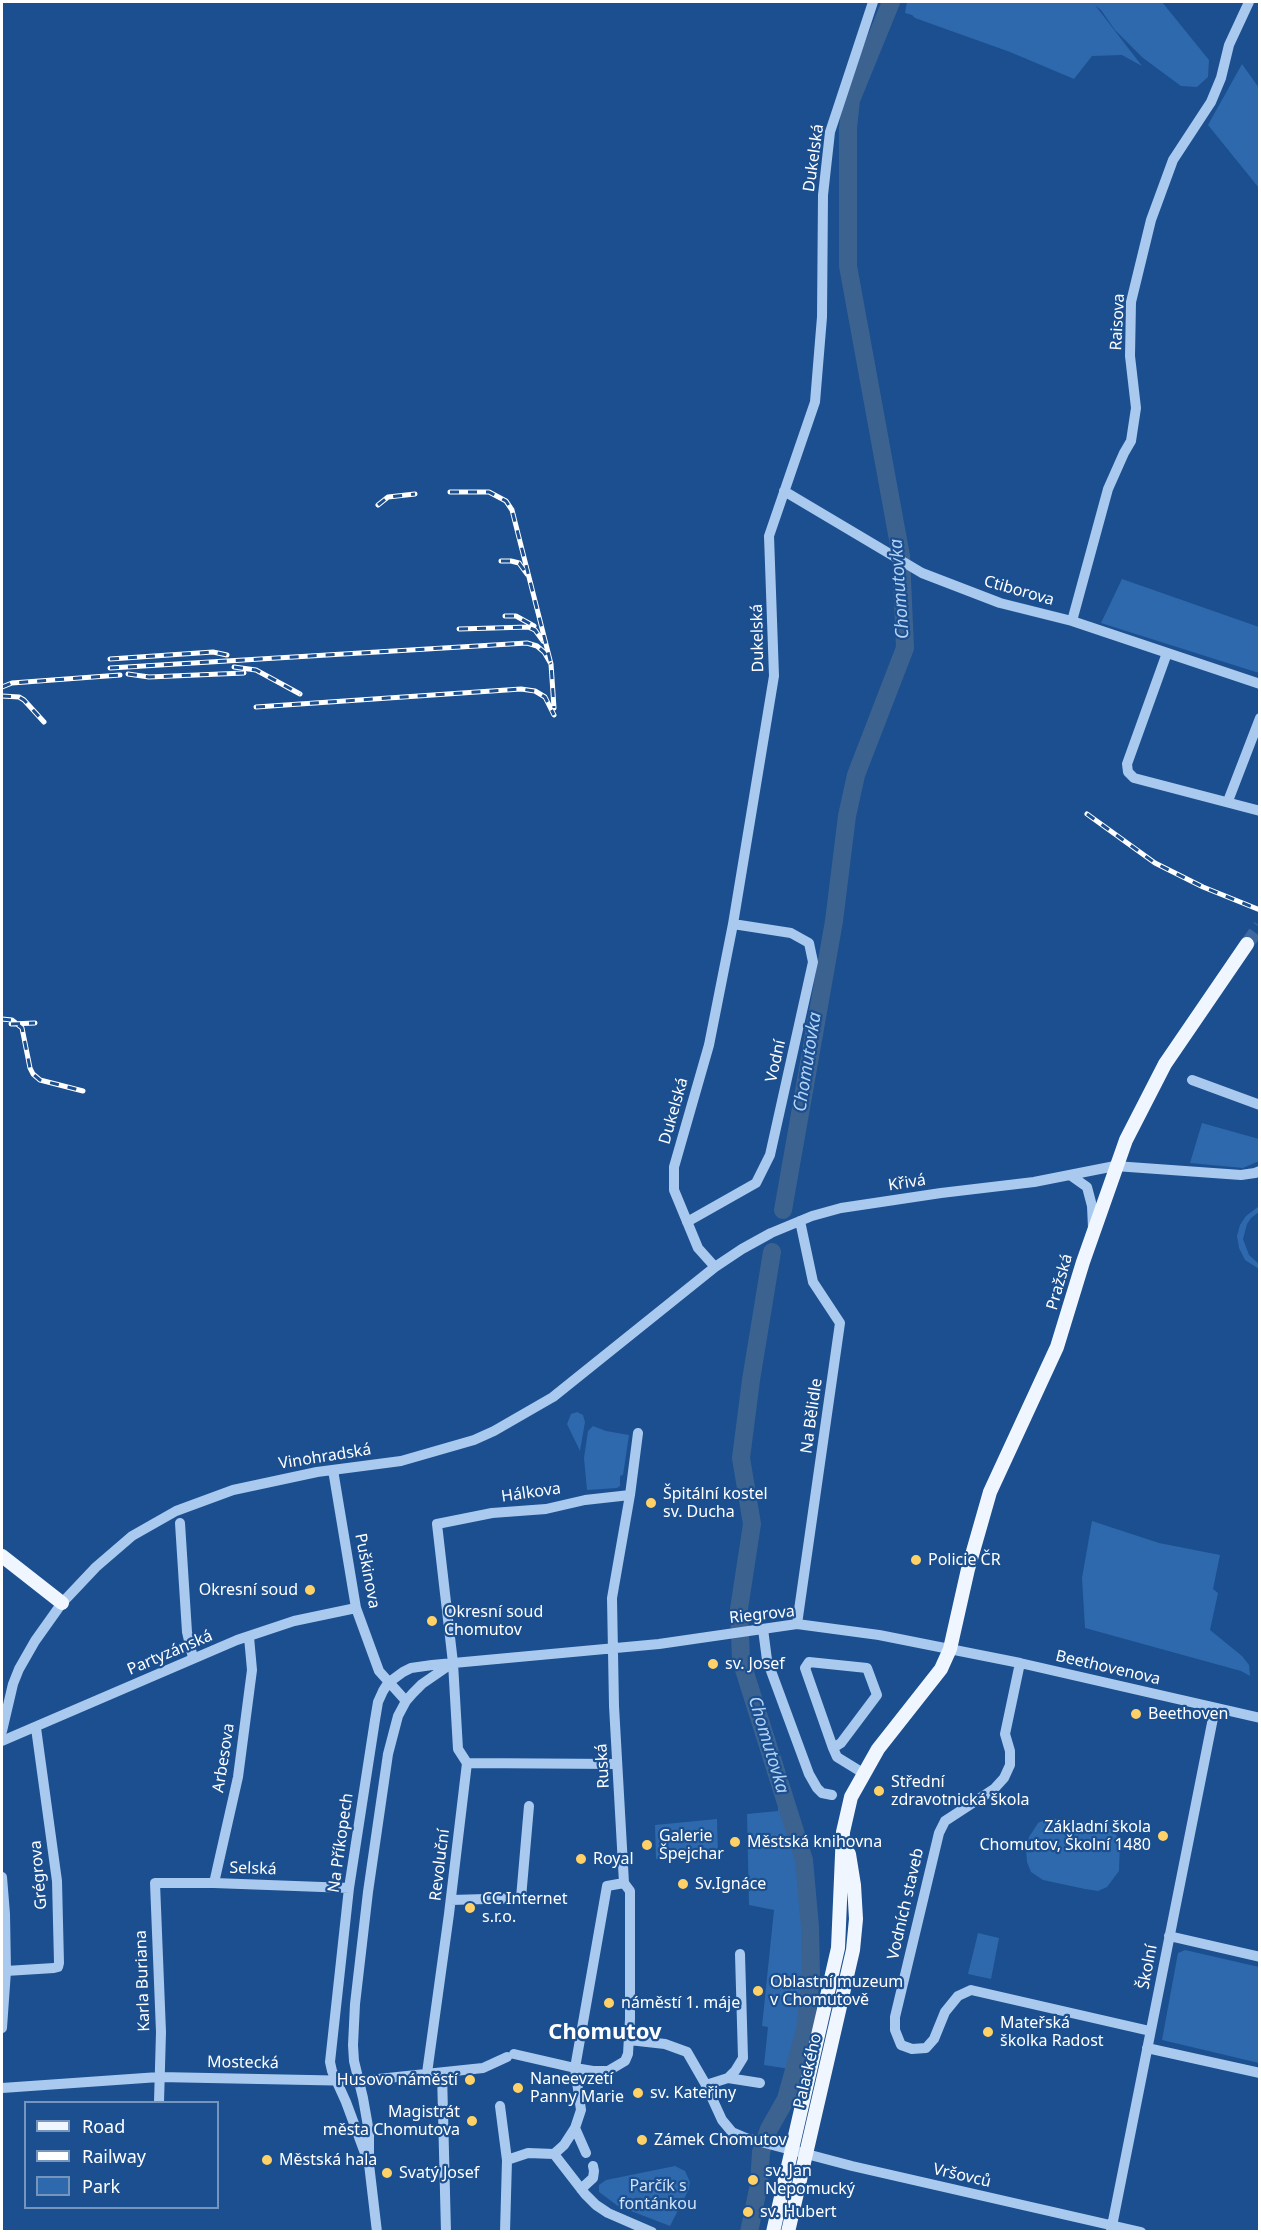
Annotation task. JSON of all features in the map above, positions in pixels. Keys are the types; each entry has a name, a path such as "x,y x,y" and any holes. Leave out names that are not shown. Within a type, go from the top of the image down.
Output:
{"main road":[{"name":"Pražská","path":"950,1649 968,1569 990,1492 1057,1347 1115,1166 1137,1115 1165,1064 1247,944"},
{"path":"2,1556 62,1603"},
{"name":"Palackého","path":"788,2232 799,2153 838,1947 843,1832 851,1797 878,1749 941,1669 950,1649"},
{"name":"Palackého","path":"773,2232 799,2153"}],"street":[{"name":"Dukelská","path":"715,1267 698,1248 687,1222 674,1190 674,1167 709,1045 733,924 774,676 769,536 815,402 822,317 824,195 830,132 873,2"},
{"name":"Raisova","path":"1072,621 1108,489 1131,441 1136,408 1130,356 1131,302 1151,220 1173,160 1214,94 1221,78 1229,45 1249,2"},
{"name":"Ctiborova","path":"784,491 922,573 1000,603 1072,621 1260,684"},
{"path":"1167,653 1126,764 1128,772 1134,778 1260,811"},
{"path":"1228,801 1260,718"},
{"name":"Vodní","path":"687,1222 756,1183 770,1155 813,962 809,943 791,933 733,924"},
{"path":"1192,1080 1260,1105"},
{"name":"Křivá","path":"715,1267 761,1238 800,1221 840,1208 1034,1182 1115,1166 1241,1175 1260,1171"},
{"path":"1070,1175 1087,1187 1092,1206 1093,1231"},
{"name":"Na Bělidle","path":"797,1624 840,1323 813,1282 800,1221"},
{"name":"Vinohradská","path":"2,1731 19,1669 36,1641 62,1603 96,1567 132,1536 176,1511 232,1490 333,1470 401,1461 474,1440 530,1412 574,1381 715,1267"},
{"path":"612,1648 612,1598 638,1433"},
{"name":"Puškinova","path":"333,1470 356,1608 372,1657 388,1683 406,1701"},
{"name":"Hálkova","path":"437,1524 492,1513 546,1509 585,1500 630,1495"},
{"path":"180,1523 187,1632 193,1658"},
{"name":"Revoluční","path":"427,2073 467,1763 458,1749 453,1663 437,1524"},
{"name":"Partyzánská","path":"2,1742 193,1658 294,1621 356,1608"},
{"name":"Riegrova","path":"612,1648 797,1624 879,1635 950,1649"},
{"path":"763,1629 767,1660 809,1774 817,1788 832,1795"},
{"name":"Arbesova","path":"214,1882 238,1777 252,1670 249,1637"},
{"name":"Na Příkopech","path":"369,2164 330,2062 349,1888 378,1702 388,1683 411,1668 612,1648"},
{"name":"Ruská","path":"612,1648 624,1882"},
{"name":"Beethovenova","path":"950,1649 1260,1718"},
{"path":"834,1748 841,1743 877,1695 867,1668 808,1662 805,1668 837,1757 863,1773"},
{"name":"Na Příkopech","path":"369,2164 369,2132 353,2045 355,2004 368,1892 392,1735 406,1701 422,1684 453,1663"},
{"name":"Vodních staveb","path":"1020,1663 1005,1734 1010,1751 1010,1765 1004,1778 994,1789 945,1821 939,1833 895,2017 895,2030 902,2045 912,2049 926,2048 934,2039 945,2012 958,1996 971,1990 1150,2031"},
{"name":"Školní","path":"1111,2228 1215,1708"},
{"name":"Grégrova","path":"6,1971 54,1968 58,1967 59,1963 57,1881 36,1728"},
{"path":"467,1763 618,1764"},
{"path":"451,1900 521,1898 529,1806"},
{"path":"2,1877 6,1971 2,2028"},
{"name":"Selská","path":"155,1883 214,1882 349,1888"},
{"path":"507,2160 528,2153 554,2154 564,2145 575,2128 581,2110 575,2068 607,1886 624,1882 630,1891 628,2054 625,2061 608,2071 575,2068"},
{"name":"Karla Buriana","path":"155,1883 161,2032 159,2101"},
{"path":"1169,1936 1260,1957"},
{"path":"728,2078 743,2058 740,1954"},
{"name":"Vršovců","path":"629,2040 665,2044 687,2052 722,2120 732,2132 756,2142 1111,2228 1141,2232"},
{"path":"1147,2048 1260,2073"},
{"name":"Mostecká","path":"2,2088 159,2077 359,2081 483,2068 510,2056 575,2068"},
{"path":"442,2073 446,2232"},
{"path":"706,2085 728,2078 760,2083"},
{"path":"500,2106 507,2160 506,2232"},
{"path":"575,2128 586,2153"},
{"path":"554,2154 590,2200 602,2209 652,2232"},
{"path":"369,2164 376,2232"},
{"path":"581,2189 593,2178 593,2166"}],"green space":[{"path":"907,2 1162,2 1209,60 1208,77 1197,87 1181,86 1143,58 1115,30 1095,5 1142,66 1122,55 1092,56 1074,79 1010,52 915,18 905,13"},
{"path":"1242,64 1259,88 1259,188 1208,125"},
{"path":"1122,579 1259,627 1259,673 1101,623"},
{"path":"1202,1123 1259,1139 1259,1161 1243,1168 1190,1163"},
{"path":"1259,1206 1259,1212 1247,1224 1243,1239 1249,1255 1259,1264 1259,1269 1245,1260 1239,1248 1237,1236 1246,1216"},
{"path":"577,1412 583,1415 585,1422 580,1451 567,1424 571,1414"},
{"path":"593,1426 629,1435 623,1475 620,1476 620,1486 617,1488 587,1490 584,1458 588,1431"},
{"path":"1092,1521 1159,1543 1220,1555 1213,1589 1218,1593 1210,1630 1242,1656 1249,1665 1250,1676 1241,1671 1085,1628 1082,1578"},
{"path":"778,1807 784,1807 798,1849 805,1906 806,1989 800,2040 790,2069 764,2065 768,2027 762,2026 774,1910 749,1905 747,1814 778,1811"},
{"path":"1048,1818 1096,1823 1108,1827 1115,1833 1120,1842 1119,1871 1107,1887 1098,1891 1085,1889 1043,1880 1031,1872 1026,1850 1029,1837 1038,1823"},
{"path":"717,1819 718,1854 656,1859 655,1825"},
{"path":"978,1933 999,1938 991,1979 968,1974"},
{"path":"1185,1950 1259,1967 1259,2063 1162,2040 1178,1953"},
{"name":"Parčík s fontánkou","path":"675,2166 685,2171 690,2182 689,2189 670,2226 618,2206 599,2192 599,2185 606,2180"}],"waterway":[{"name":"Chomutovka","path":"783,1210 834,921 847,816 856,775 905,648 901,556 848,266 848,128 851,100 891,2"},
{"name":"Chomutovka","path":"749,2232 759,2184 761,2152 769,2129 786,2099 805,2030 811,1976 810,1927 804,1860 741,1660 739,1609 752,1524 741,1458 772,1252"}],"tunnel":[{"path":"1247,944 1260,926"}],"railway":[{"path":"450,492 489,492 506,501 512,510 551,664 554,708"},
{"path":"378,505 388,497 415,494"},
{"path":"501,561 519,563 527,574"},
{"path":"505,616 516,616 534,626"},
{"path":"459,629 528,627 535,630 543,641"},
{"path":"110,668 527,643 537,646 544,652 551,664"},
{"path":"110,659 213,652 227,655"},
{"path":"234,667 256,670 300,694"},
{"path":"128,674 149,677 244,673"},
{"path":"2,687 12,683 120,675"},
{"path":"256,707 521,689 535,691 545,697 554,715"},
{"path":"2,696 19,697 24,700 44,722"},
{"path":"1087,814 1155,863 1203,887 1260,910"},
{"path":"2,1019 12,1020 22,1028 33,1074 40,1080 83,1091"},
{"path":"11,1024 35,1023"}],"place":[{"name":"Špitální kostel sv. Ducha","path":"651,1503"},
{"name":"Policie ČR","path":"916,1560"},
{"name":"Okresní soud","path":"310,1590"},
{"name":"Okresní soud Chomutov","path":"432,1621"},
{"name":"sv. Josef","path":"713,1664"},
{"name":"Beethoven","path":"1136,1714"},
{"name":"Střední zdravotnická škola","path":"879,1791"},
{"name":"Základní škola Chomutov, Školní 1480","path":"1163,1836"},
{"name":"Městská knihovna","path":"735,1842"},
{"name":"Galerie Špejchar","path":"647,1845"},
{"name":"Royal","path":"581,1859"},
{"name":"Sv.Ignáce","path":"683,1884"},
{"name":"CC Internet s.r.o.","path":"470,1908"},
{"name":"Oblastní muzeum v Chomutově","path":"758,1991"},
{"name":"náměstí 1. máje","path":"609,2003"},
{"name":"Mateřská školka Radost","path":"988,2032"},
{"name":"Husovo náměstí","path":"470,2080"},
{"name":"Naneevzetí Panny Marie","path":"518,2088"},
{"name":"sv. Kateřiny","path":"638,2093"},
{"name":"Magistrát města Chomutova","path":"472,2121"},
{"name":"Zámek Chomutov","path":"642,2140"},
{"name":"Městská hala","path":"267,2160"},
{"name":"Svatý Josef","path":"387,2173"},
{"name":"sv. Jan Nepomucký","path":"753,2180"},
{"name":"sv. Hubert","path":"748,2212"}],"district":[{"name":"Chomutov","path":"605,2033"}]}
